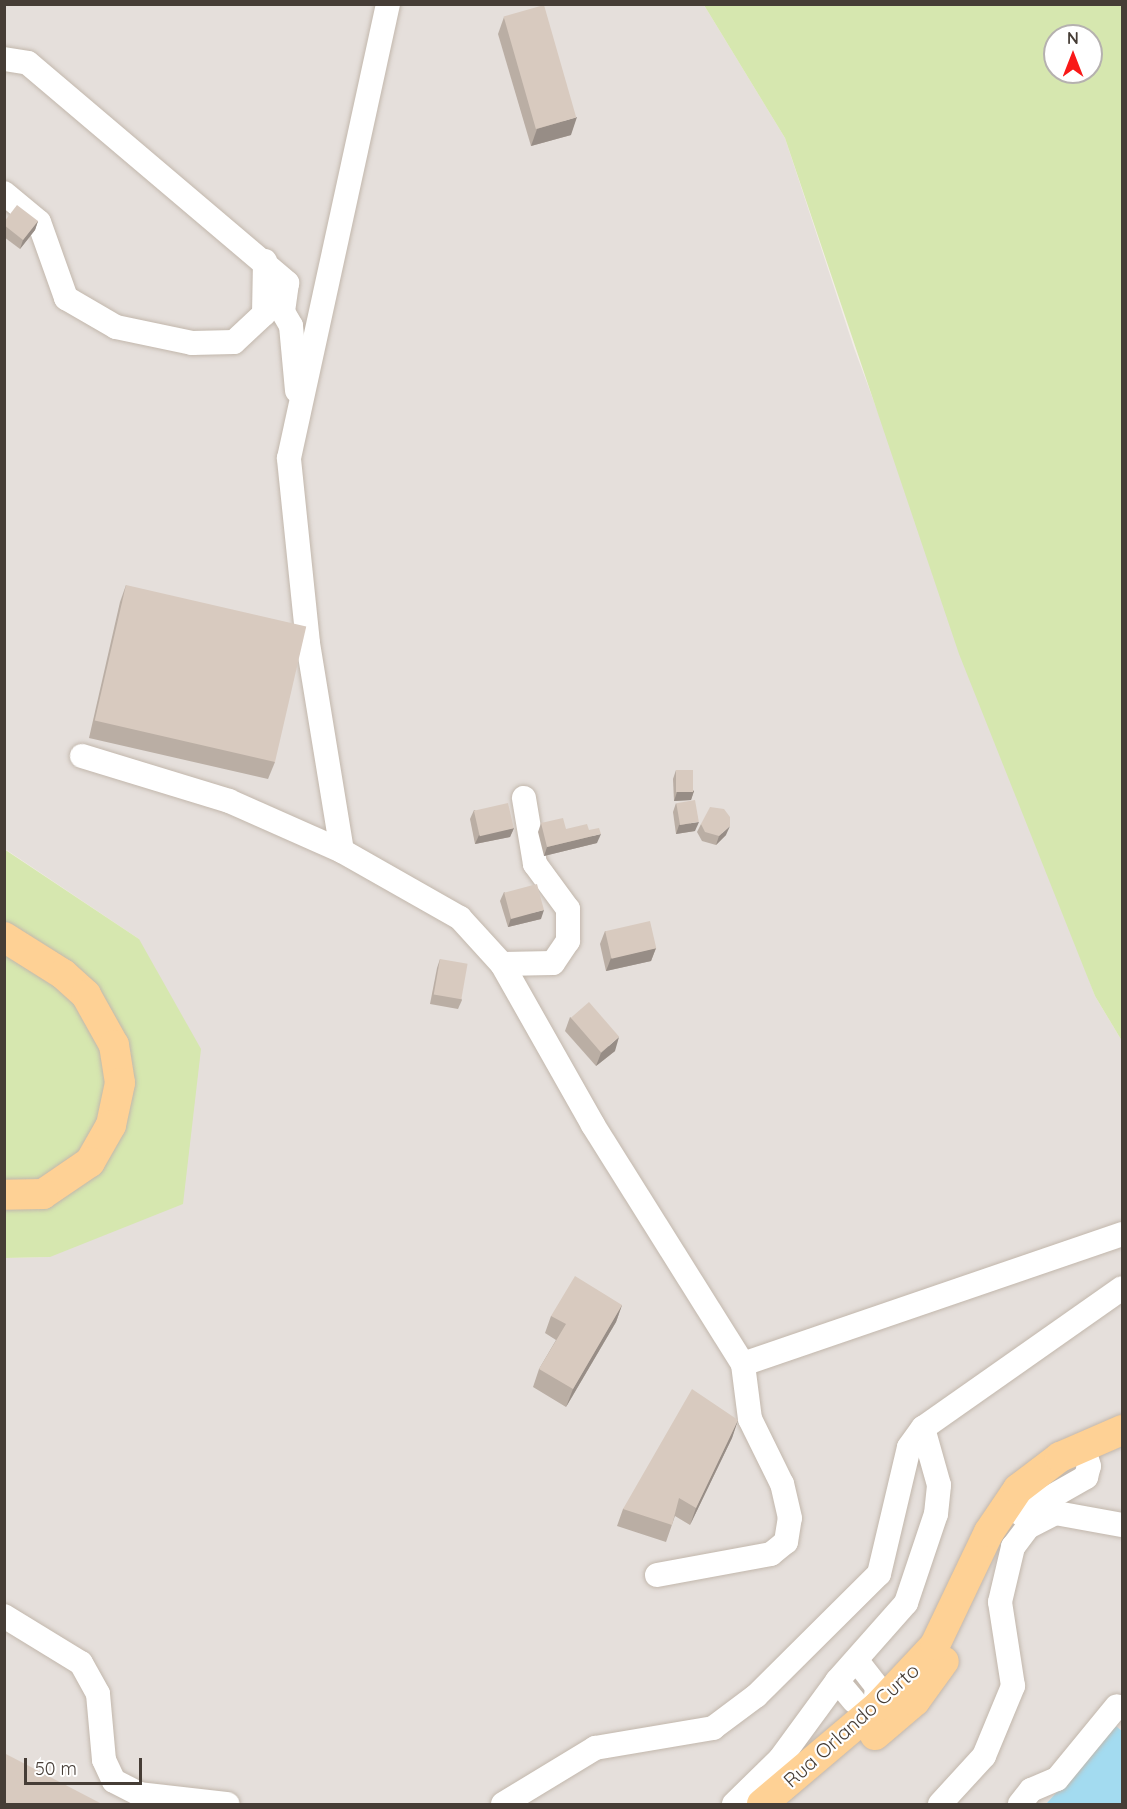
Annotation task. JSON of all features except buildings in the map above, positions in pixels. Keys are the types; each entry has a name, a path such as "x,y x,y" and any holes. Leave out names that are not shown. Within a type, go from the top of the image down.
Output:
{"main road":[{"path":"4,937 51,965 86,995 114,1045 120,1083 111,1125 90,1162 44,1194 4,1194"},
{"name":"Rua Orlando Curto","path":"762,1804 855,1704 935,1645 984,1546 1018,1489 1045,1466 1083,1446 1122,1430"},
{"name":"Rua Orlando Curto","path":"790,1804 915,1701 954,1644 984,1546"},
{"path":"855,1704 900,1707 915,1701"}],"lane":[{"path":"342,851 290,506 289,458 299,400 388,4"},
{"path":"4,59 28,63 265,261 287,282 283,312 291,326 299,400"},
{"path":"4,193 39,222 66,298 116,327 192,343 234,342 264,314 265,261"},
{"path":"291,326 317,325"},
{"path":"82,756 229,801 342,851 460,918 502,964 593,1125 743,1364 750,1419 782,1484 790,1518 786,1542 771,1554 657,1575"},
{"path":"502,964 553,963 568,941 568,909 535,864 524,798"},
{"path":"743,1364 1122,1234"},
{"path":"502,1804 595,1748 714,1728 756,1696 879,1574 909,1447 923,1428 1122,1288"},
{"path":"734,1804 780,1759 855,1704 865,1669 906,1604 936,1514 939,1485 923,1428"},
{"path":"1021,1514 1086,1477 1089,1466 1083,1446"},
{"path":"940,1804 984,1756 1013,1686 1000,1602 1013,1547 1028,1527 1056,1513 1122,1525"},
{"path":"865,1669 889,1681 898,1676 965,1582"},
{"path":"4,1616 81,1663 98,1695 104,1760 114,1781 139,1794 227,1804"},
{"path":"783,1804 866,1730 855,1704 865,1669"},
{"path":"1020,1804 1031,1790 1057,1779 1117,1706"}],"shaded area":[{"path":"5,5 704,5 785,138 854,348 1095,996 1122,1041 1122,1731 1116,1726 1046,1804 5,1804 4,1258 50,1257 139,939 5,849"}],"green space":[{"path":"704,5 1122,5 1122,1041 1095,996 959,654 785,138"},
{"path":"4,849 139,939 201,1049 183,1204 50,1257 5,1258"}],"water":[{"path":"1116,1726 1122,1731 1122,1804 1046,1804"}]}
